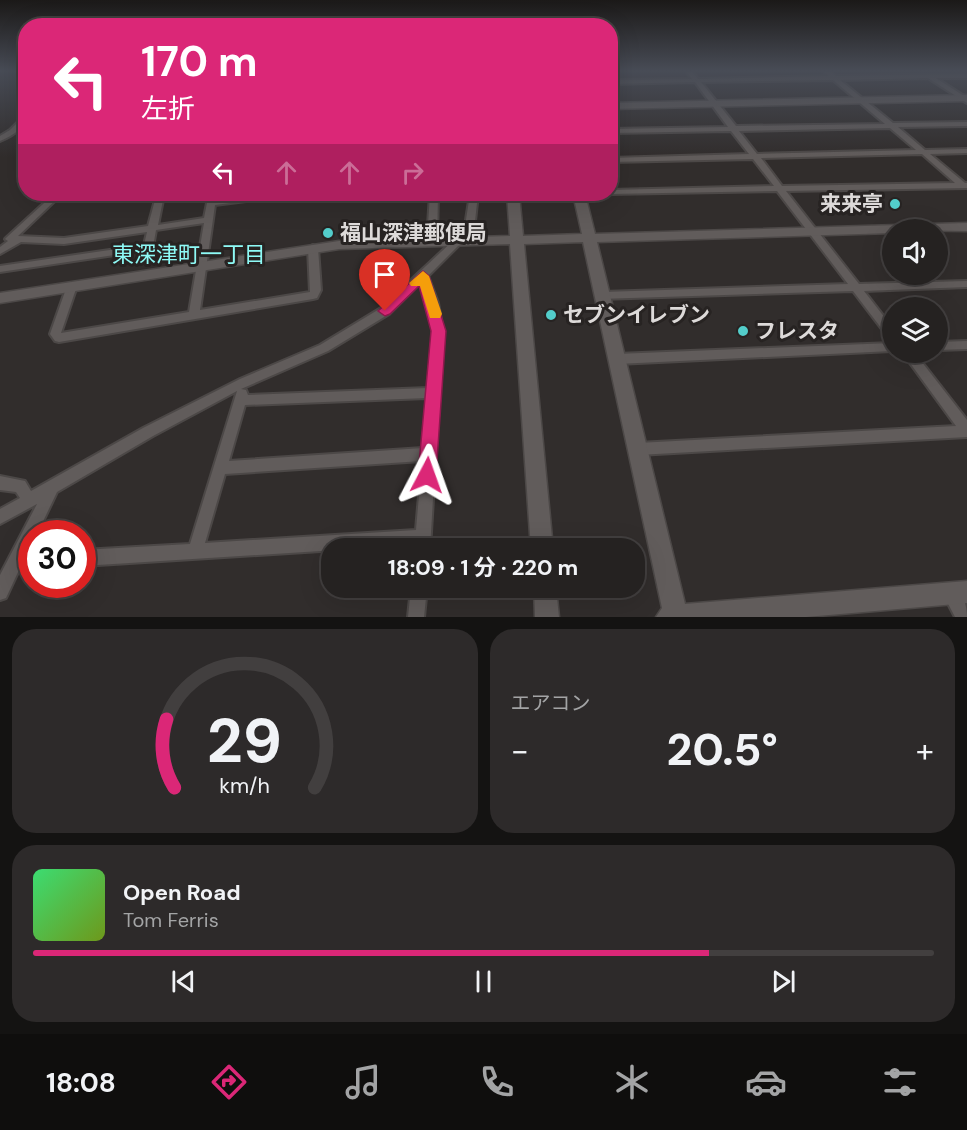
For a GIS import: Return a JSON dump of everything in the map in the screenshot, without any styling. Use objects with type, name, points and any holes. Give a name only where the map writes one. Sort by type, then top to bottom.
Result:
[{"type":"street","points":[[711,100],[882,320]]},
{"type":"street","points":[[861,100],[966,186]]},
{"type":"street","points":[[618,106],[883,100]]},
{"type":"street","points":[[618,131],[967,124]]},
{"type":"street","points":[[0,139],[13,132],[18,126]]},
{"type":"street","points":[[618,160],[967,151]]},
{"type":"street","points":[[618,192],[966,186]]},
{"type":"street","points":[[0,246],[17,234],[49,201]]},
{"type":"street","points":[[0,269],[147,247],[159,201]]},
{"type":"street","points":[[194,315],[211,203],[227,201]]},
{"type":"street","points":[[432,241],[434,201]]},
{"type":"street","points":[[0,517],[148,432],[244,382],[324,348],[385,311],[464,240],[472,201]]},
{"type":"street","points":[[514,201],[541,538]]},
{"type":"street","points":[[581,201],[676,617]]},
{"type":"street","points":[[0,251],[19,239],[64,241],[208,220]]},
{"type":"street","points":[[0,298],[313,248],[517,238],[967,227]]},
{"type":"street","points":[[72,286],[55,334],[59,338],[313,295],[316,290],[313,248]]},
{"type":"street","points":[[422,538],[438,331],[423,276]]},
{"type":"street","points":[[603,296],[967,284]]},
{"type":"street","points":[[948,346],[967,345]]},
{"type":"street","points":[[617,359],[882,347]]},
{"type":"street","points":[[915,363],[967,430]]},
{"type":"street","points":[[196,549],[244,382]]},
{"type":"street","points":[[240,400],[432,393]]},
{"type":"street","points":[[638,449],[967,430]]},
{"type":"street","points":[[221,468],[429,454]]},
{"type":"street","points":[[0,483],[20,486],[29,500]]},
{"type":"street","points":[[0,592],[52,487]]},
{"type":"street","points":[[96,557],[196,549],[321,546]]},
{"type":"street","points":[[668,617],[959,593],[964,617]]},
{"type":"street","points":[[416,617],[418,598]]},
{"type":"street","points":[[546,598],[547,617]]},
{"type":"slow traffic","points":[[416,283],[423,276],[435,314]]},
{"type":"place","name":"来来亭","points":[[895,204]]},
{"type":"place","name":"福山深津郵便局","points":[[328,233]]},
{"type":"place","name":"セブンイレブン","points":[[551,315]]},
{"type":"place","name":"フレスタ","points":[[743,331]]},
{"type":"district","name":"東深津町一丁目","points":[[189,254]]},
{"type":"route","points":[[385,311],[423,276],[433,303],[438,331],[427,475]]}]
